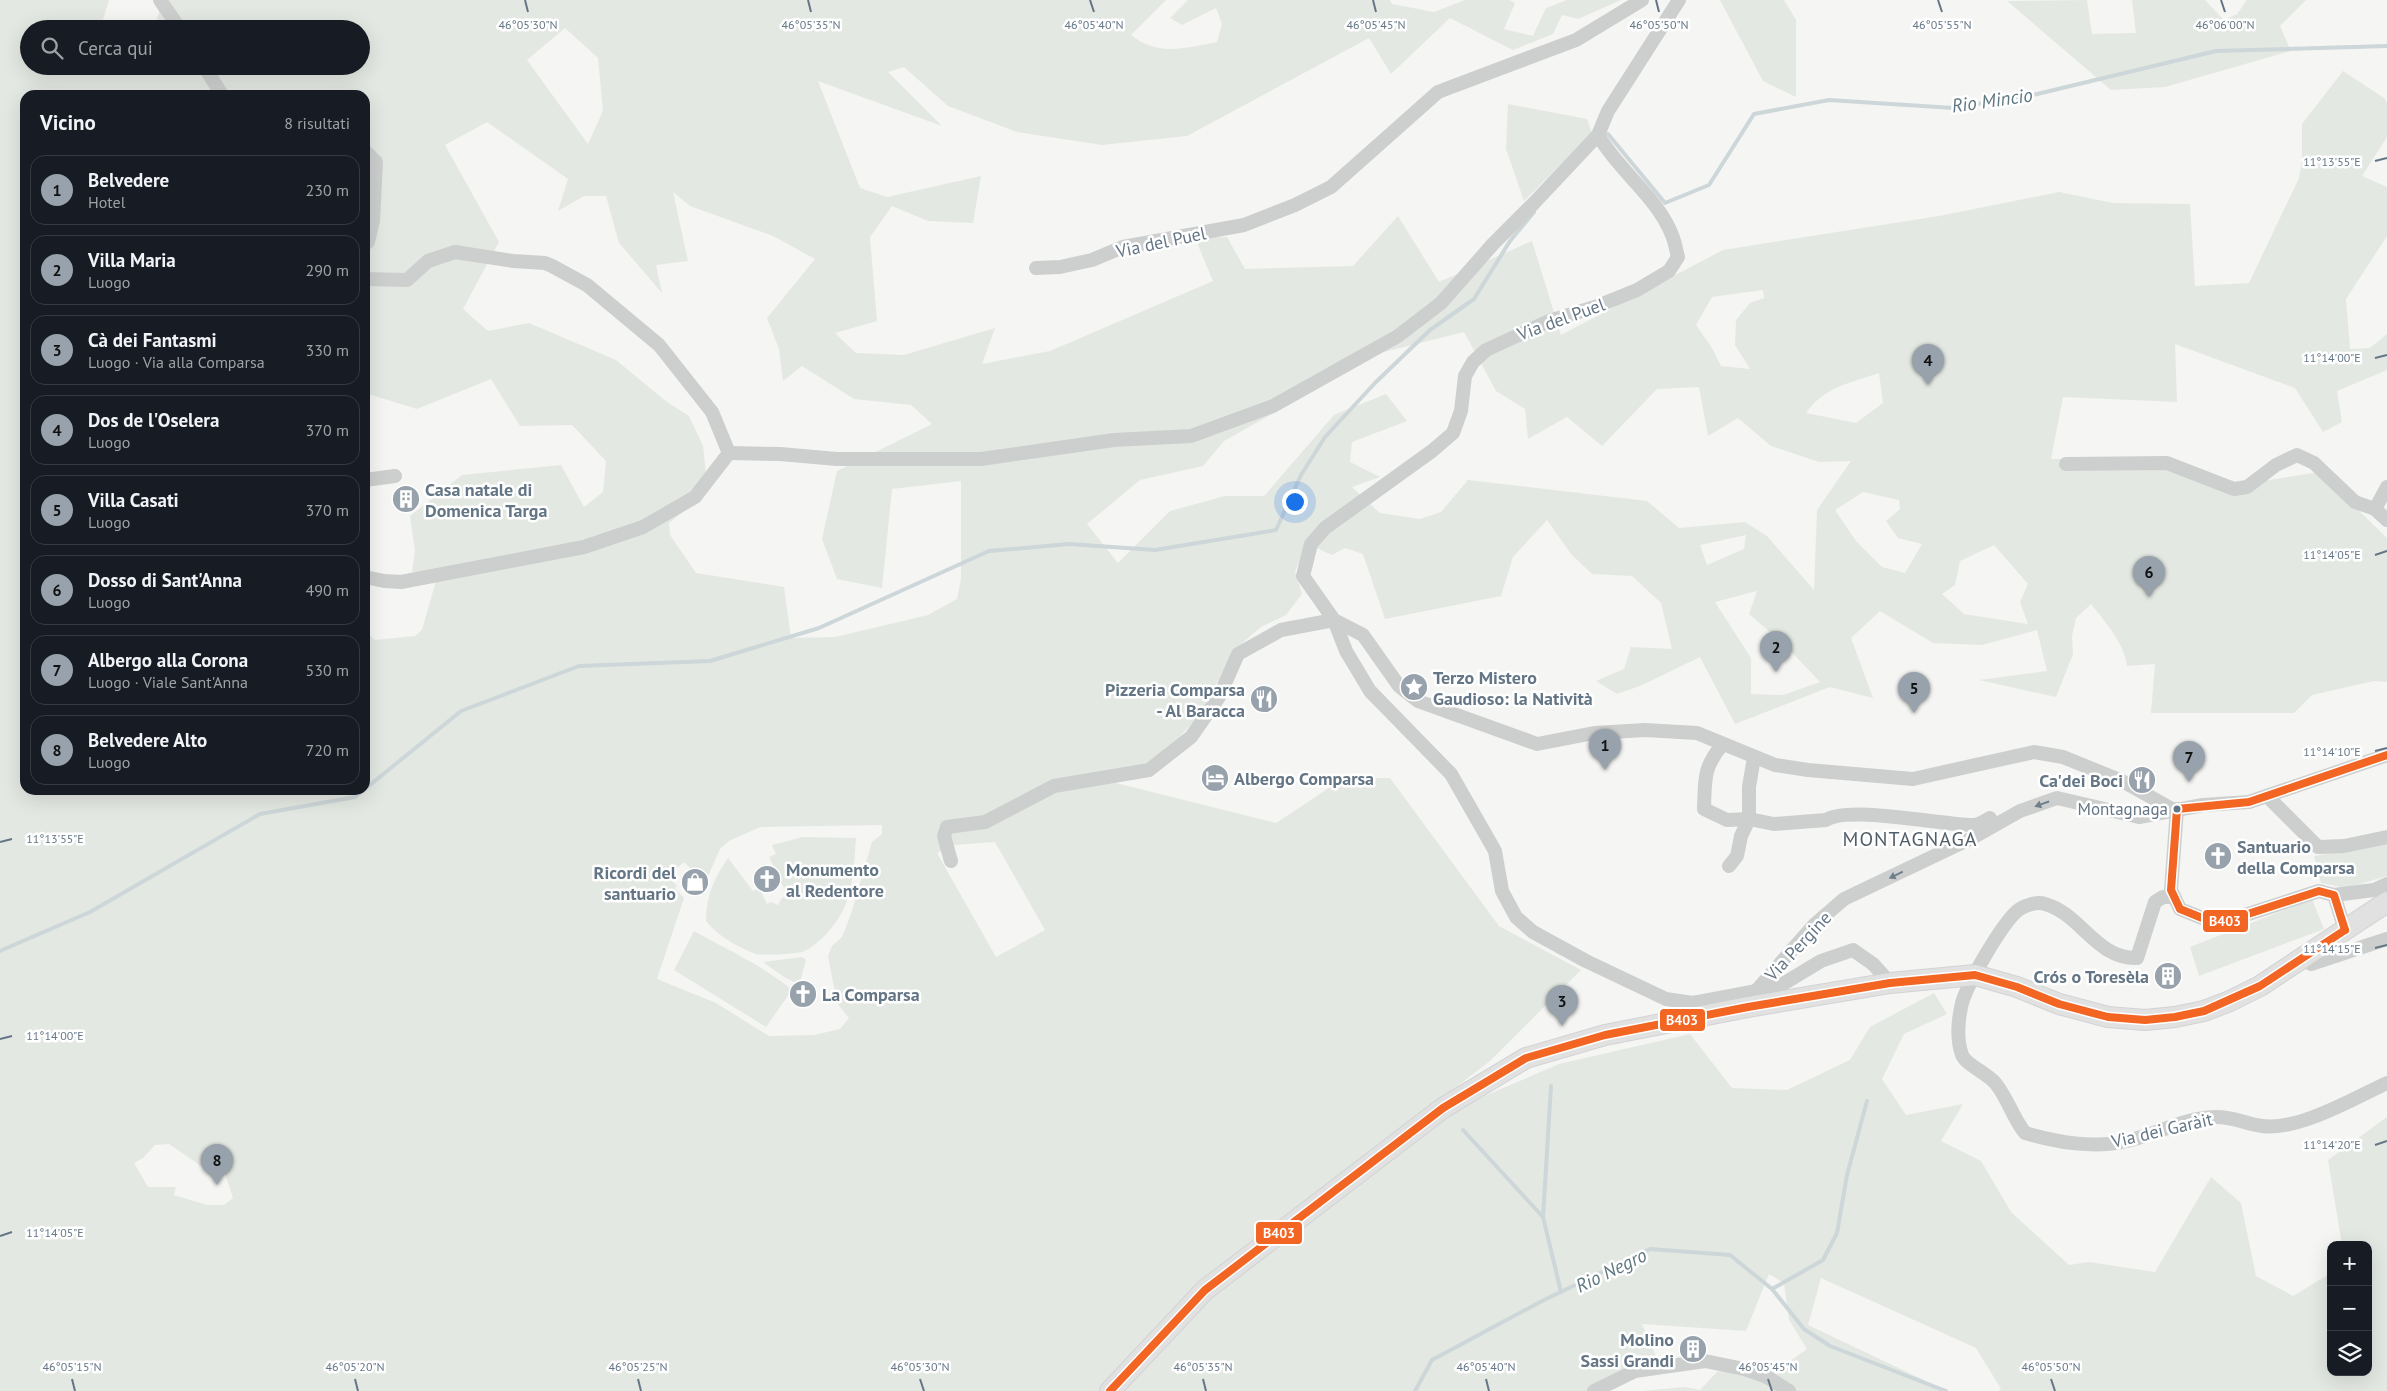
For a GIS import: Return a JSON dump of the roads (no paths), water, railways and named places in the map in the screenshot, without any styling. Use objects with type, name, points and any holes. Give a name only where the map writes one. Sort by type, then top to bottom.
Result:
[{"type":"main road","points":[[1110,1391],[1205,1290],[1443,1108],[1526,1058],[1605,1035],[1752,999],[1975,975],[2017,987],[2059,1004],[2108,1017],[2145,1020],[2194,1013],[2230,1001],[2260,986],[2387,902]]},
{"type":"street","points":[[160,0],[174,20]]},
{"type":"street","name":"Via del Puel","points":[[1036,268],[1060,267],[1092,260],[1123,247],[1244,225],[1295,206],[1331,186],[1438,92],[1576,40],[1642,0]]},
{"type":"street","points":[[729,453],[780,454],[837,459],[981,458],[1114,440],[1191,436],[1273,406],[1398,336],[1441,304],[1493,244],[1598,135],[1608,111],[1679,0]]},
{"type":"street","points":[[210,75],[219,90]]},
{"type":"street","name":"Via del Puel","points":[[1334,620],[1303,576],[1311,544],[1325,528],[1432,451],[1452,433],[1461,411],[1465,376],[1473,362],[1486,350],[1502,341],[1549,321],[1595,307],[1637,290],[1669,271],[1678,257],[1672,233],[1652,202],[1606,150],[1598,135]]},
{"type":"street","points":[[370,156],[376,162],[373,221],[370,234]]},
{"type":"street","points":[[370,279],[407,280],[428,261],[455,252],[545,263],[552,266],[587,285],[660,345],[712,412],[729,453]]},
{"type":"street","points":[[370,578],[384,582],[418,579],[584,547],[634,530],[695,498],[729,453]]},
{"type":"street","points":[[2066,464],[2167,463],[2234,489],[2247,487],[2276,466],[2297,455],[2314,463],[2356,502],[2375,509],[2387,520]]},
{"type":"street","points":[[370,479],[395,476]]},
{"type":"street","points":[[2375,509],[2387,487]]},
{"type":"street","points":[[1334,620],[1346,651],[1370,692],[1451,774],[1495,851],[1502,892],[1516,917],[1533,932],[1586,961],[1666,999],[1693,1003],[1752,999],[1778,987],[1821,960],[1853,950],[1873,964],[1890,983]]},
{"type":"street","points":[[951,860],[944,836],[947,827],[985,822],[1054,786],[1149,770],[1190,737],[1218,697],[1238,654],[1281,630],[1334,620],[1362,635],[1399,686],[1418,701],[1537,744],[1594,733],[1645,730],[1697,733],[1775,765],[1808,770],[1913,779],[2034,752],[2063,756],[2122,781],[2176,809],[2171,890],[2173,897],[2180,909],[2217,924],[2319,891],[2334,895],[2374,890],[2387,884]]},
{"type":"street","points":[[1723,744],[1710,759],[1706,773],[1704,809],[1727,820],[1749,819],[1774,824],[1826,820],[1832,816],[1904,817],[1975,826],[2004,811],[2020,812]]},
{"type":"street","name":"Via Pergine","points":[[1752,999],[1814,925],[1844,899],[1974,837],[2020,812],[2057,798],[2139,818],[2176,809],[2249,802],[2387,755]]},
{"type":"street","points":[[1729,866],[1737,856],[1741,836],[1749,819],[1749,788],[1754,757]]},
{"type":"street","points":[[2267,796],[2318,847],[2344,846],[2387,837]]},
{"type":"street","points":[[2334,895],[2345,930]]},
{"type":"street","name":"Via dei Garàit","points":[[2173,897],[2163,897],[2155,902],[2137,958],[2130,958],[2109,951],[2095,942],[2070,917],[2044,903],[2018,910],[2008,921],[1975,975],[1963,1002],[1957,1036],[1962,1057],[1996,1083],[2026,1132],[2058,1142],[2105,1144],[2126,1142],[2167,1128],[2213,1116],[2240,1119],[2263,1126],[2296,1123],[2329,1111],[2387,1084]]},
{"type":"street","points":[[2302,959],[2311,964],[2387,939]]},
{"type":"street","points":[[1594,1391],[1635,1371],[1705,1361],[1744,1369],[1767,1377],[1789,1391]]},
{"type":"waterway","name":"Rio Mincio","points":[[1608,134],[1665,203],[1709,185],[1754,114],[1829,100],[1953,108],[2033,95],[2216,51],[2387,46]]},
{"type":"waterway","points":[[370,785],[461,711],[579,666],[710,661],[819,628],[989,551],[1069,544],[1155,550],[1276,530],[1301,475],[1325,437],[1375,383],[1430,330],[1474,299],[1510,241],[1534,212]]},
{"type":"waterway","points":[[0,951],[90,912],[260,814],[355,797],[357,795]]},
{"type":"waterway","points":[[1551,1086],[1543,1217],[1561,1292]]},
{"type":"waterway","points":[[1772,1289],[1823,1260],[1837,1233],[1847,1175],[1867,1101]]},
{"type":"waterway","points":[[1463,1130],[1543,1217]]},
{"type":"waterway","name":"Rio Negro","points":[[1415,1391],[1432,1360],[1542,1301],[1650,1249],[1730,1255],[1772,1289],[1804,1329],[1830,1346],[1946,1391]]},
{"type":"place","name":"Dos de l'Oselera","points":[[1928,385]]},
{"type":"place","name":"Casa natale di Domenica Targa","points":[[406,499]]},
{"type":"place","name":"Dosso di Sant'Anna","points":[[2149,597]]},
{"type":"place","name":"Villa Maria","points":[[1776,672]]},
{"type":"place","name":"Terzo Mistero Gaudioso: la Natività","points":[[1414,687]]},
{"type":"place","name":"Pizzeria Comparsa - Al Baracca","points":[[1264,699]]},
{"type":"place","name":"Villa Casati","points":[[1914,713]]},
{"type":"place","name":"Belvedere","points":[[1605,770]]},
{"type":"place","name":"Albergo Comparsa","points":[[1215,778]]},
{"type":"place","name":"Ca'dei Boci","points":[[2142,780]]},
{"type":"place","name":"Albergo alla Corona","points":[[2189,782]]},
{"type":"place","name":"Montagnaga","points":[[2177,809]]},
{"type":"place","name":"Santuario della Comparsa","points":[[2218,856]]},
{"type":"place","name":"Monumento al Redentore","points":[[767,879]]},
{"type":"place","name":"Ricordi del santuario","points":[[695,882]]},
{"type":"place","name":"Crós o Toresèla","points":[[2168,976]]},
{"type":"place","name":"La Comparsa","points":[[803,994]]},
{"type":"place","name":"Cà dei Fantasmi","points":[[1562,1026]]},
{"type":"place","name":"Belvedere Alto","points":[[217,1185]]},
{"type":"place","name":"Molino Sassi Grandi","points":[[1693,1349]]},
{"type":"district","name":"MONTAGNAGA","points":[[1910,839]]}]
